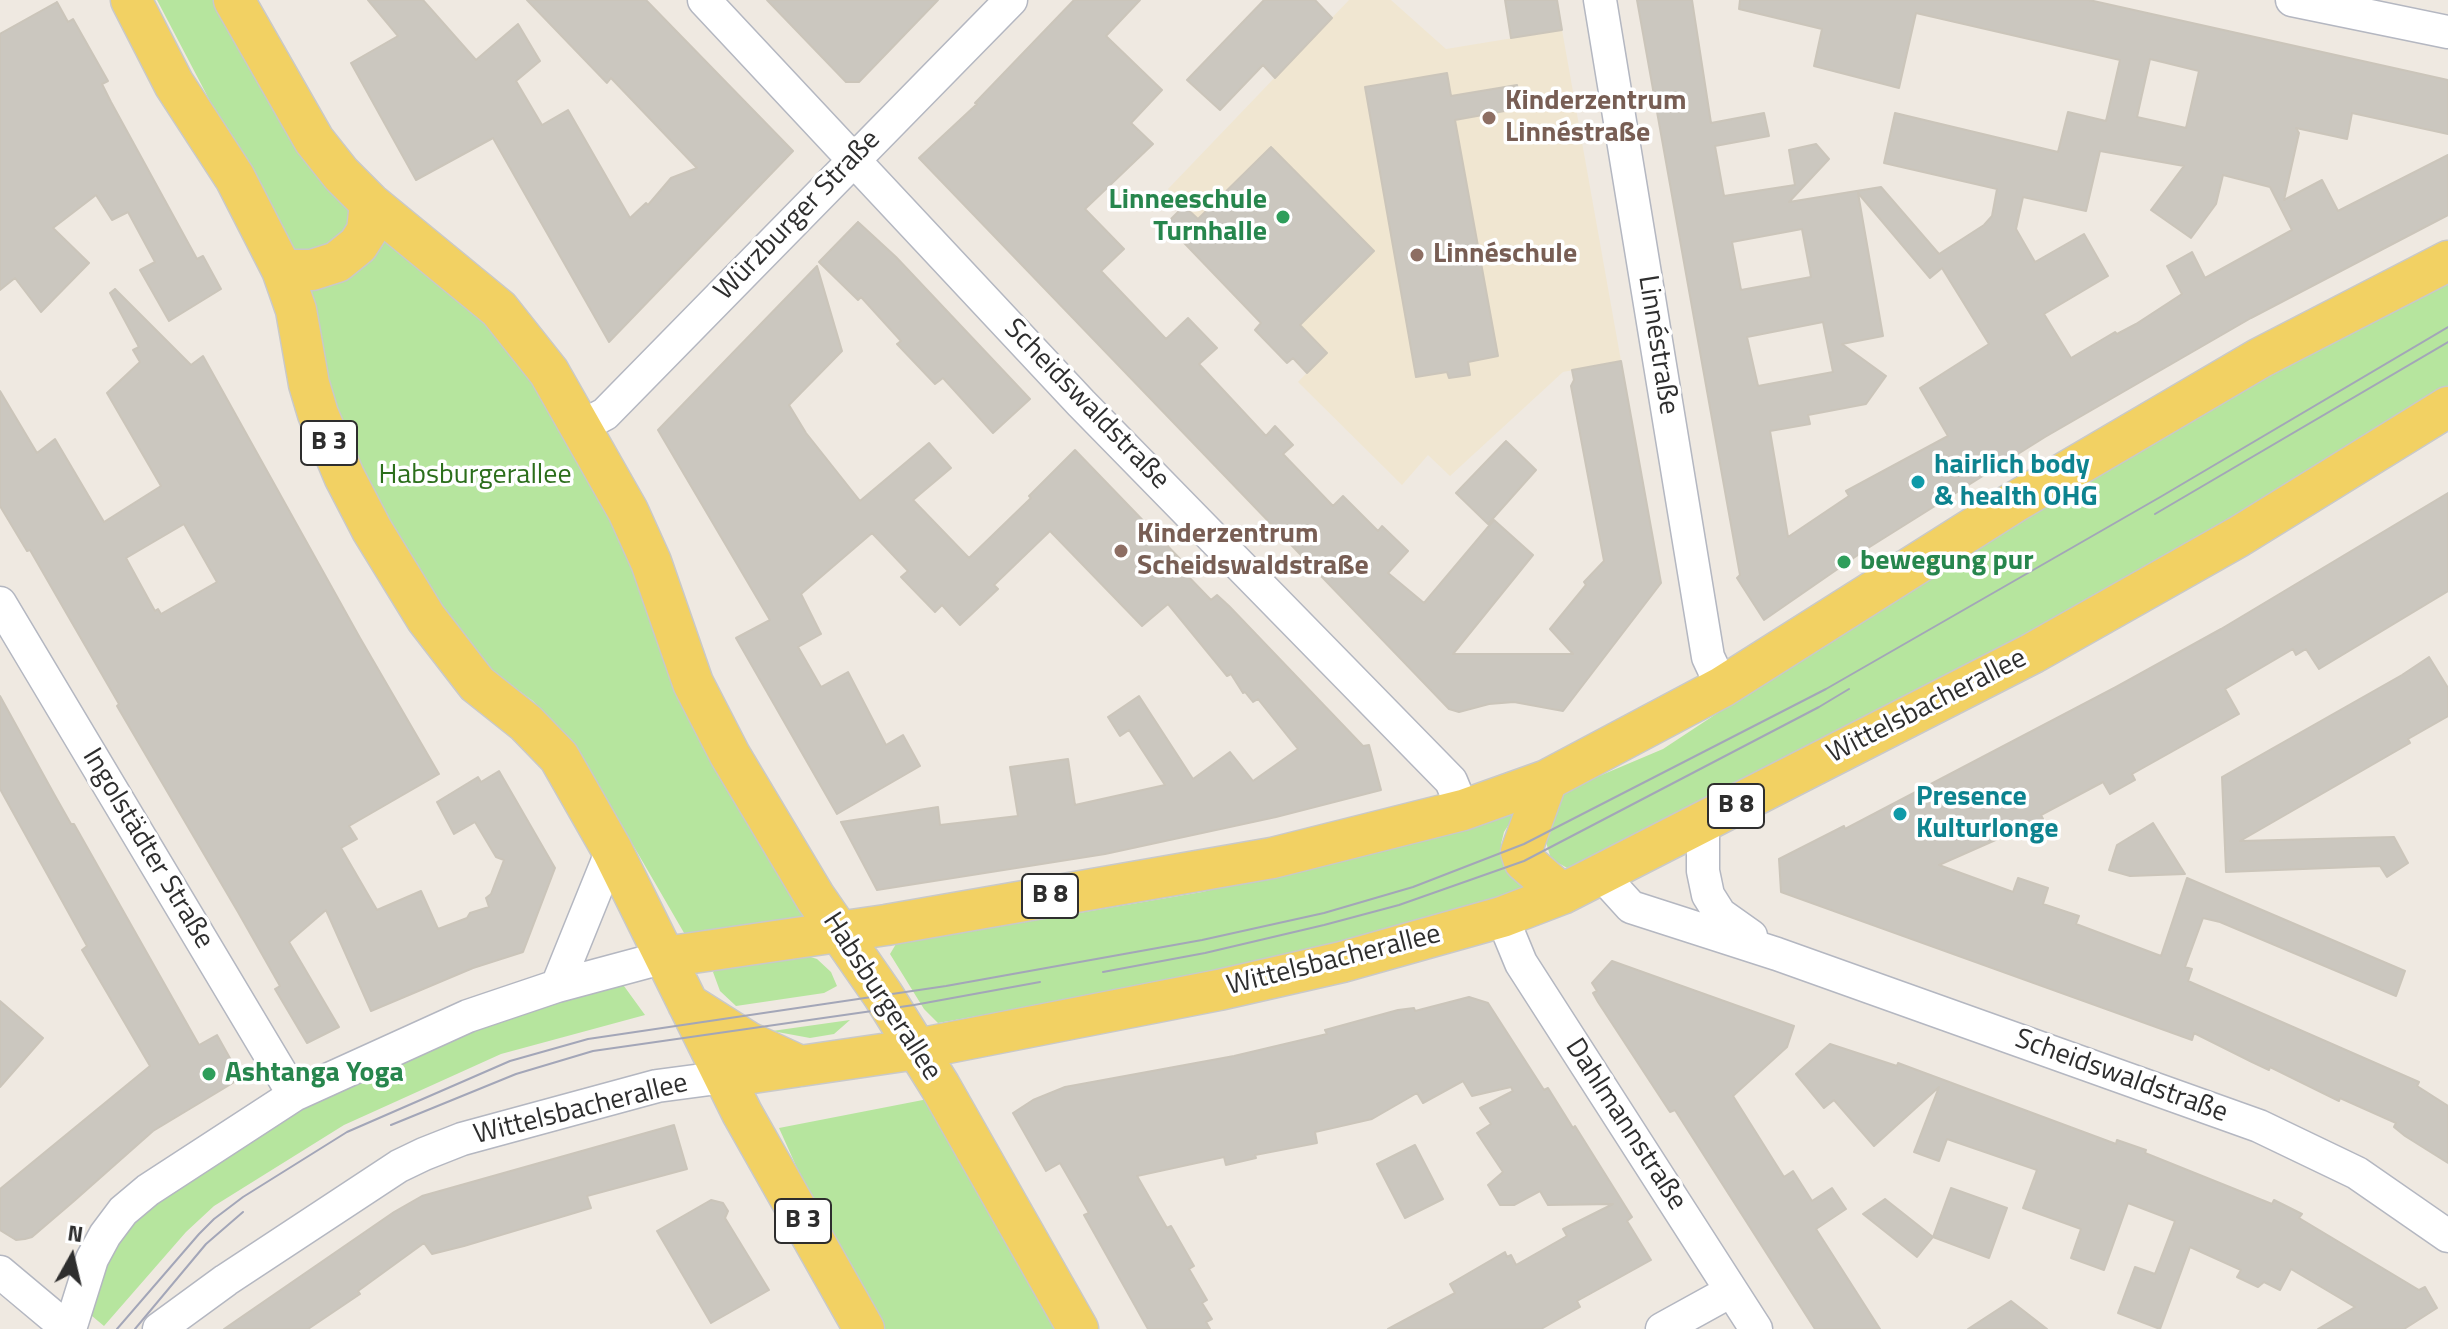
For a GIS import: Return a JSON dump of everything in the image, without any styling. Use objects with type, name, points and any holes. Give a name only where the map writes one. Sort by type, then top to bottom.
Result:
[{"type":"main road","name":"B 3","points":[[131,0],[174,84],[235,178],[282,270],[296,310],[309,384],[318,414],[344,476],[372,530],[426,618],[477,684],[526,723],[559,757],[612,850],[725,1077],[864,1329]]},
{"type":"main road","name":"Habsburgerallee","points":[[234,0],[314,140],[341,174],[370,203],[499,309],[549,372],[628,511],[651,562],[693,683],[730,755],[779,839],[917,1049],[1078,1329]]},
{"type":"main road","points":[[282,270],[312,270],[337,262],[358,245],[367,231],[370,203]]},
{"type":"main road","name":"B 8","points":[[839,932],[1272,858],[1463,810],[1547,780],[1722,687],[2013,503],[2260,358],[2448,261]]},
{"type":"main road","name":"Wittelsbacherallee","points":[[725,1077],[917,1049],[1281,977],[1502,917],[1562,894],[2033,653],[2238,537],[2448,407]]},
{"type":"main road","points":[[1547,780],[1521,852],[1524,861],[1562,894]]},
{"type":"main road","points":[[665,957],[839,932]]},
{"type":"main road","points":[[843,1059],[869,1016],[875,984]]},
{"type":"main road","points":[[688,1004],[748,1042],[800,1066]]},
{"type":"street","name":"Scheidswaldstraße","points":[[704,0],[1081,403],[1451,781],[1463,810]]},
{"type":"street","name":"Würzburger Straße","points":[[582,426],[605,414],[1011,0]]},
{"type":"street","name":"Linnéstraße","points":[[1600,0],[1708,657],[1722,687]]},
{"type":"street","points":[[2292,0],[2448,32]]},
{"type":"street","name":"Ingolstädter Straße","points":[[0,603],[294,1095]]},
{"type":"street","name":"Scheidswaldstraße","points":[[1703,823],[1703,871],[1708,895],[1720,914],[1777,954]]},
{"type":"street","points":[[557,986],[612,850]]},
{"type":"street","name":"Scheidswaldstraße","points":[[1601,874],[1631,907],[1777,954],[2259,1126],[2357,1173],[2448,1236]]},
{"type":"street","name":"Dahlmannstraße","points":[[1502,917],[1521,963],[1756,1329]]},
{"type":"street","points":[[0,1272],[69,1329],[92,1259],[123,1211],[148,1190],[294,1095],[468,1016],[557,986],[665,957]]},
{"type":"street","name":"Wittelsbacherallee","points":[[159,1329],[265,1254],[399,1166],[424,1154],[462,1139],[657,1086],[725,1077]]},
{"type":"street","points":[[1662,1329],[1731,1291]]},
{"type":"shaded area","name":"Linnéschule","points":[[1349,0],[1391,0],[1446,49],[1562,30],[1621,361],[1563,372],[1450,476],[1428,455],[1402,485],[1298,382],[1327,352],[1168,189]]},
{"type":"green space","points":[[157,0],[216,0],[351,208],[352,221],[344,239],[300,255],[286,246]]},
{"type":"green space","name":"Habsburgerallee","points":[[379,230],[489,323],[563,424],[804,915],[801,924],[687,938],[572,740],[533,701],[499,676],[464,643],[417,581],[334,421],[307,287]]},
{"type":"green space","points":[[2448,277],[2448,391],[2272,501],[1857,734],[1569,869],[1551,859],[1546,842],[1546,824],[1559,793],[1663,749],[1792,664],[1852,620],[2305,349]]},
{"type":"green space","points":[[1518,810],[1504,832],[1502,850],[1534,892],[1465,916],[1199,977],[938,1023],[924,1009],[890,954],[896,944],[1202,892],[1437,835]]},
{"type":"green space","points":[[801,954],[817,959],[831,972],[837,986],[824,993],[736,1006],[720,991],[713,972],[722,964]]},
{"type":"green space","points":[[616,975],[645,1015],[501,1054],[344,1125],[214,1206],[186,1232],[104,1326],[92,1316],[106,1261],[145,1205],[300,1105],[472,1023]]},
{"type":"green space","points":[[850,1020],[834,1034],[810,1038],[772,1031]]},
{"type":"green space","points":[[928,1099],[1059,1329],[880,1329],[828,1237],[779,1128]]},
{"type":"building","points":[[368,0],[423,0],[476,60],[518,24],[540,61],[516,81],[542,125],[568,110],[630,218],[646,203],[648,205],[671,178],[697,168],[611,78],[607,83],[527,0],[646,0],[793,151],[609,342],[493,138],[416,180],[351,63],[398,36]]},
{"type":"building","points":[[767,0],[938,0],[859,82],[846,82]]},
{"type":"building","points":[[1074,0],[1140,0],[1106,36],[1162,90],[1131,123],[1153,144],[1085,209],[1124,249],[1101,271],[1166,339],[1188,318],[1217,348],[1199,364],[1266,436],[1275,426],[1293,445],[1283,454],[1333,506],[1343,496],[1378,531],[1382,526],[1408,551],[1388,573],[1424,603],[1494,520],[1533,555],[1453,654],[1573,654],[1550,629],[1586,585],[1584,582],[1604,561],[1571,386],[1574,380],[1572,370],[1621,361],[1661,583],[1563,711],[1514,702],[1489,704],[1459,712],[1449,709],[919,158],[977,104]]},
{"type":"building","points":[[1264,0],[1315,0],[1332,18],[1275,78],[1263,65],[1220,110],[1187,80]]},
{"type":"building","points":[[1505,0],[1557,0],[1562,30],[1511,38]]},
{"type":"building","points":[[1637,0],[1692,0],[1711,123],[1764,113],[1769,136],[1715,146],[1724,196],[1795,185],[1789,150],[1816,144],[1829,159],[1789,202],[1881,187],[1939,254],[1984,225],[1992,216],[1997,189],[1884,163],[1895,113],[2058,152],[2068,112],[2106,121],[2120,60],[1916,13],[1899,88],[1814,66],[1822,29],[1739,9],[1740,0],[2089,0],[2448,80],[2448,134],[2352,113],[2347,139],[2296,128],[2299,133],[2284,200],[2322,180],[2338,211],[2448,155],[2448,215],[2251,318],[2045,437],[1868,548],[1764,620],[1737,578],[1740,575]],"holes":[[[2150,59],[2199,71],[2186,128],[2137,117]],[[2100,151],[2184,166],[2151,210],[2191,238],[2216,204],[2223,175],[2270,187],[2292,230],[2205,278],[2192,252],[2167,266],[2182,294],[2136,324],[2117,334],[2115,332],[2071,358],[2044,314],[2108,276],[2084,234],[2035,262],[2016,229],[2023,197],[2086,211]],[[1858,193],[1930,278],[1942,268],[1989,344],[1920,388],[1948,436],[1846,491],[1849,496],[1788,537],[1770,431],[1810,424],[1808,415],[1866,404],[1886,376],[1842,344],[1883,336]],[[1802,229],[1811,277],[1741,290],[1732,242]],[[1823,322],[1833,372],[1758,386],[1747,337]]]},
{"type":"building","points":[[57,2],[68,22],[73,19],[108,81],[102,84],[197,259],[203,256],[221,289],[169,321],[140,270],[155,262],[128,212],[112,220],[96,195],[53,228],[89,263],[41,312],[15,278],[0,290],[0,34]]},
{"type":"building","points":[[1447,73],[1451,96],[1517,85],[1521,108],[1455,120],[1498,356],[1468,362],[1470,375],[1449,378],[1447,372],[1416,377],[1365,87]]},
{"type":"building","points":[[1271,147],[1374,251],[1300,325],[1327,353],[1307,373],[1293,358],[1287,363],[1255,330],[1261,323],[1166,224],[1184,206],[1198,219]]},
{"type":"building","points":[[858,222],[896,257],[1030,399],[993,433],[943,378],[935,384],[897,344],[901,341],[861,297],[858,300],[819,262]]},
{"type":"building","points":[[817,266],[842,351],[789,405],[806,433],[860,501],[929,443],[951,468],[913,500],[969,558],[1075,450],[1185,564],[1181,569],[1211,600],[1217,595],[1229,606],[1363,746],[1369,745],[1381,790],[1276,817],[1105,854],[877,890],[841,822],[938,807],[940,825],[1018,816],[1010,767],[1068,759],[1075,805],[1165,785],[1129,730],[1120,736],[1108,717],[1139,696],[1193,779],[1230,752],[1253,781],[1298,749],[1258,699],[1253,702],[1231,674],[1227,676],[1168,604],[1142,626],[1050,531],[994,585],[998,589],[960,625],[942,605],[935,612],[901,577],[908,571],[872,533],[801,594],[821,634],[798,647],[821,687],[848,672],[886,745],[903,735],[920,766],[837,814],[736,638],[770,620],[658,430]]},
{"type":"building","points":[[115,289],[191,365],[203,356],[439,774],[349,826],[357,839],[341,848],[377,910],[421,891],[438,929],[489,907],[486,898],[491,894],[504,860],[496,857],[475,822],[454,834],[437,802],[478,777],[481,782],[499,771],[555,868],[523,952],[473,968],[371,1011],[326,910],[289,942],[339,1027],[307,1043],[275,989],[280,986],[238,912],[30,550],[27,551],[0,506],[0,391],[37,453],[55,439],[104,522],[161,486],[107,393],[140,362],[133,350],[139,347],[110,293]],"holes":[[[184,524],[217,582],[161,614],[158,609],[155,611],[126,558]]]},
{"type":"building","points":[[1506,441],[1536,470],[1488,524],[1456,493]]},
{"type":"building","points":[[2448,493],[2448,591],[2319,669],[2306,649],[2296,655],[2293,649],[2225,689],[2239,714],[2132,774],[2135,780],[2110,794],[2103,782],[2041,815],[2043,819],[1939,865],[2013,892],[2018,878],[2048,888],[2043,904],[2079,916],[2076,924],[2161,956],[2187,878],[2405,971],[2396,996],[2220,922],[2203,918],[2185,967],[2192,969],[2188,981],[2419,1082],[2417,1086],[2448,1106],[2448,1163],[2405,1136],[2394,1127],[2396,1123],[2340,1098],[2339,1101],[2270,1067],[2269,1070],[2194,1033],[2192,1040],[1781,892],[1779,859],[1844,826],[1845,829],[2116,687],[2221,629]]},
{"type":"building","points":[[2429,657],[2448,688],[2448,716],[2408,739],[2410,743],[2240,841],[2394,837],[2408,863],[2387,877],[2380,866],[2226,872],[2222,777]]},
{"type":"building","points":[[0,696],[199,1045],[217,1035],[241,1078],[153,1131],[32,1237],[16,1240],[0,1230],[0,1189],[150,1066],[82,950],[87,946],[0,789]]},
{"type":"building","points":[[2153,823],[2185,874],[2130,876],[2109,870],[2117,845]]},
{"type":"building","points":[[1612,961],[1794,1026],[1787,1047],[1733,1096],[1784,1177],[1793,1171],[1812,1201],[1832,1188],[1846,1209],[1816,1229],[1880,1329],[1815,1329],[1675,1110],[1670,1112],[1593,993],[1597,991],[1592,983]]},
{"type":"building","points":[[1469,997],[1488,1003],[1544,1090],[1548,1088],[1573,1128],[1575,1126],[1632,1217],[1627,1221],[1651,1260],[1577,1301],[1580,1307],[1541,1329],[1388,1329],[1455,1293],[1450,1284],[1505,1252],[1507,1257],[1511,1255],[1516,1265],[1567,1236],[1563,1229],[1613,1204],[1548,1205],[1540,1191],[1514,1205],[1500,1205],[1488,1185],[1503,1172],[1477,1133],[1491,1124],[1480,1108],[1513,1091],[1511,1087],[1472,1096],[1463,1081],[1423,1103],[1417,1093],[1372,1119],[1315,1132],[1317,1143],[1255,1155],[1256,1158],[1226,1165],[1224,1157],[1137,1176],[1167,1228],[1171,1226],[1194,1266],[1189,1269],[1207,1300],[1202,1303],[1212,1319],[1206,1322],[1210,1329],[1148,1329],[1084,1215],[1089,1213],[1060,1163],[1046,1171],[1013,1113],[1033,1100],[1065,1087],[1234,1056],[1327,1034],[1325,1030],[1398,1010],[1414,1008],[1415,1011]]},
{"type":"building","points":[[0,1001],[43,1038],[0,1087]]},
{"type":"building","points":[[1830,1044],[1897,1066],[1898,1063],[2116,1144],[2117,1140],[2146,1150],[2145,1153],[2272,1204],[2274,1200],[2302,1214],[2299,1218],[2419,1290],[2425,1287],[2437,1308],[2404,1329],[2318,1329],[2355,1307],[2291,1269],[2280,1290],[2264,1282],[2258,1287],[2237,1277],[2241,1270],[2190,1247],[2160,1329],[2118,1313],[2135,1267],[2155,1274],[2175,1221],[2128,1203],[2104,1270],[2071,1258],[2081,1229],[2023,1208],[2037,1170],[1947,1139],[1939,1161],[1914,1152],[1939,1087],[1874,1146],[1834,1100],[1824,1108],[1796,1074]]},
{"type":"building","points":[[674,1125],[687,1169],[587,1196],[591,1208],[464,1246],[432,1254],[424,1243],[358,1291],[360,1294],[308,1329],[224,1329],[422,1196]]},
{"type":"building","points":[[1415,1145],[1443,1199],[1405,1218],[1377,1164]]},
{"type":"building","points":[[1951,1188],[2007,1208],[1989,1258],[1933,1237]]},
{"type":"building","points":[[1885,1199],[1933,1237],[1917,1257],[1863,1214]]},
{"type":"building","points":[[711,1200],[723,1203],[728,1211],[725,1218],[769,1290],[711,1323],[657,1231]]},
{"type":"building","points":[[2011,1301],[2047,1329],[1968,1329]]},
{"type":"tram line","points":[[117,1329],[199,1234],[243,1197],[347,1132],[510,1061],[588,1039],[946,986],[1202,940],[1324,913],[1413,887],[1524,844],[1826,689],[2448,327]]},
{"type":"tram line","points":[[2155,514],[2448,342]]},
{"type":"tram line","points":[[1103,972],[1205,953],[1324,925],[1399,905],[1524,861],[1849,689]]},
{"type":"tram line","points":[[391,1125],[516,1074],[593,1051],[914,1005],[1040,982]]},
{"type":"tram line","points":[[135,1329],[206,1244],[243,1212]]},
{"type":"place","name":"Kinderzentrum Linnéstraße","points":[[1489,118]]},
{"type":"place","name":"Linneeschule Turnhalle","points":[[1283,217]]},
{"type":"place","name":"Linnéschule","points":[[1417,255]]},
{"type":"place","name":"hairlich body & health OHG","points":[[1918,482]]},
{"type":"place","name":"Kinderzentrum Scheidswaldstraße","points":[[1121,551]]},
{"type":"place","name":"bewegung pur","points":[[1844,562]]},
{"type":"place","name":"Presence Kulturlonge","points":[[1900,814]]},
{"type":"place","name":"Ashtanga Yoga","points":[[209,1074]]}]
